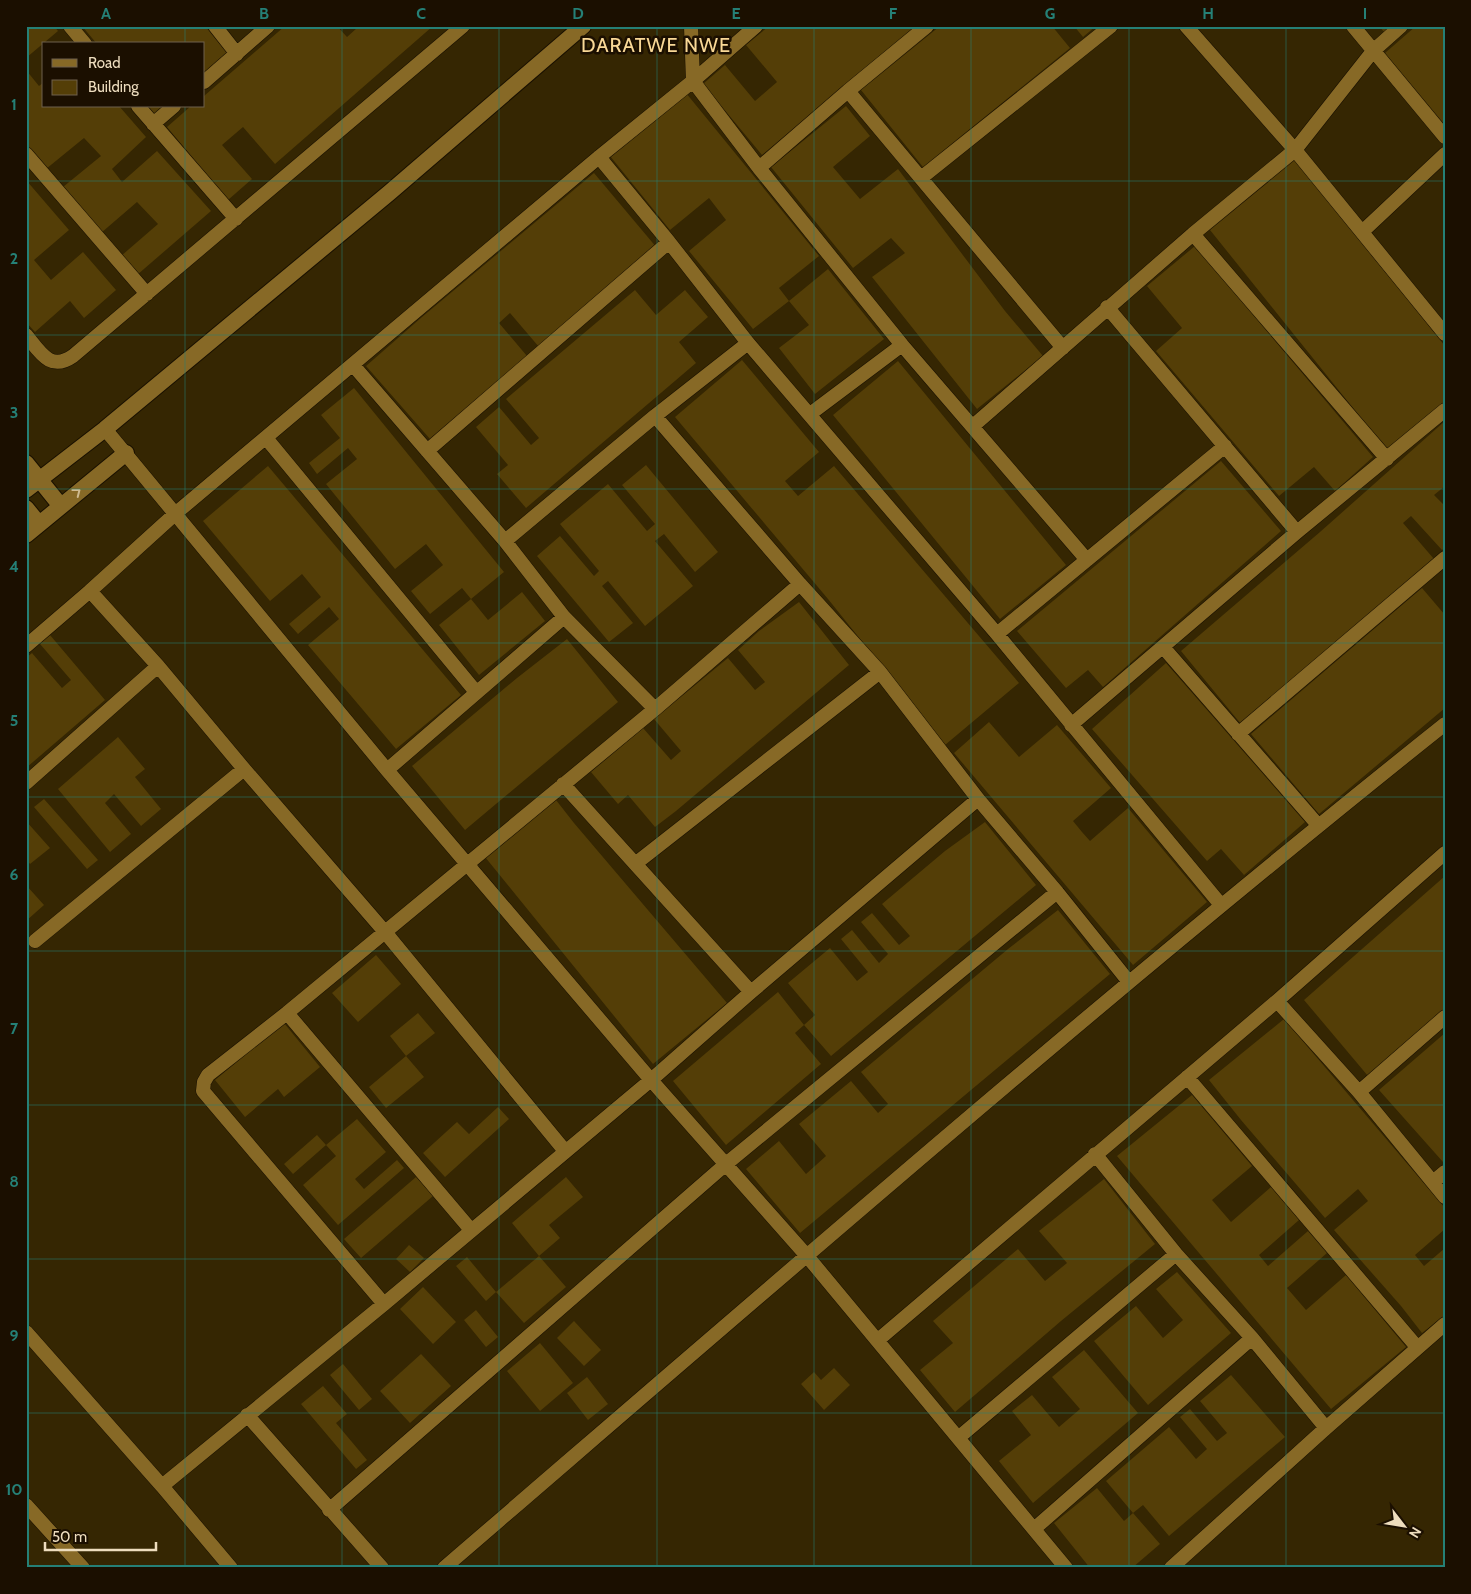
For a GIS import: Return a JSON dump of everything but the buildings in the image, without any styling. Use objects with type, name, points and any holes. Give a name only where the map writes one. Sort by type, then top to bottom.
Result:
[{"type":"street","points":[[70,26],[83,42]]},
{"type":"street","points":[[215,26],[237,54]]},
{"type":"street","points":[[205,81],[268,26]]},
{"type":"street","points":[[26,336],[52,362],[65,362],[462,26]]},
{"type":"street","points":[[26,490],[105,429],[389,193],[584,26]]},
{"type":"street","points":[[691,26],[693,81],[758,168],[902,346],[1087,560]]},
{"type":"street","points":[[26,646],[176,513],[599,157],[693,81],[756,26]]},
{"type":"street","points":[[758,168],[927,26]]},
{"type":"street","points":[[921,178],[1111,26]]},
{"type":"street","points":[[1186,26],[1296,150],[1445,334]]},
{"type":"street","points":[[1352,26],[1445,137]]},
{"type":"street","points":[[973,426],[1107,307],[1296,150],[1373,51],[1401,26]]},
{"type":"street","points":[[848,91],[1063,348]]},
{"type":"street","points":[[140,108],[236,219]]},
{"type":"street","points":[[153,124],[172,108]]},
{"type":"street","points":[[26,154],[147,294]]},
{"type":"street","points":[[1362,232],[1445,154]]},
{"type":"street","points":[[599,157],[748,343],[997,634],[1221,904]]},
{"type":"street","points":[[1193,234],[1387,459]]},
{"type":"street","points":[[428,451],[669,242]]},
{"type":"street","points":[[1107,307],[1296,532]]},
{"type":"street","points":[[505,541],[655,416],[748,343]]},
{"type":"street","points":[[810,414],[902,346]]},
{"type":"street","points":[[353,365],[505,541],[564,617],[655,709]]},
{"type":"street","points":[[1071,725],[1296,532],[1445,410]]},
{"type":"street","points":[[655,416],[800,584],[880,672],[978,799],[1057,892],[1129,982]]},
{"type":"street","points":[[105,429],[387,770],[651,1080],[807,1256],[1066,1568]]},
{"type":"street","points":[[266,438],[476,692]]},
{"type":"street","points":[[997,634],[1224,446]]},
{"type":"street","points":[[26,508],[33,529],[126,453]]},
{"type":"street","points":[[26,463],[60,505]]},
{"type":"street","points":[[1238,734],[1445,558]]},
{"type":"street","points":[[384,1304],[203,1091],[204,1082],[208,1075],[287,1013],[655,709],[800,584]]},
{"type":"street","points":[[90,591],[158,666],[385,932],[565,1151]]},
{"type":"street","points":[[387,770],[564,617]]},
{"type":"street","points":[[1162,647],[1318,825]]},
{"type":"street","points":[[26,783],[158,666]]},
{"type":"street","points":[[635,864],[880,672]]},
{"type":"street","points":[[444,1568],[1221,904],[1445,724]]},
{"type":"street","points":[[35,941],[244,769]]},
{"type":"street","points":[[563,784],[751,992]]},
{"type":"street","points":[[162,1486],[384,1304],[651,1080],[751,992],[978,799]]},
{"type":"street","points":[[878,1340],[1277,1001],[1445,852]]},
{"type":"street","points":[[329,1510],[726,1164],[1057,892]]},
{"type":"street","points":[[1277,1001],[1359,1092],[1445,1197]]},
{"type":"street","points":[[287,1013],[471,1230]]},
{"type":"street","points":[[1359,1092],[1445,1017]]},
{"type":"street","points":[[1187,1077],[1417,1347]]},
{"type":"street","points":[[1095,1154],[1176,1254],[1252,1338],[1326,1428]]},
{"type":"street","points":[[1433,1182],[1445,1172]]},
{"type":"street","points":[[958,1438],[1176,1254]]},
{"type":"street","points":[[1171,1568],[1445,1324]]},
{"type":"street","points":[[26,1332],[162,1486],[231,1568]]},
{"type":"street","points":[[1034,1529],[1252,1338]]},
{"type":"street","points":[[247,1415],[382,1568]]},
{"type":"street","points":[[26,1505],[80,1567]]},
{"type":"district","name":"DARATWE NWE","points":[[656,45]]}]
